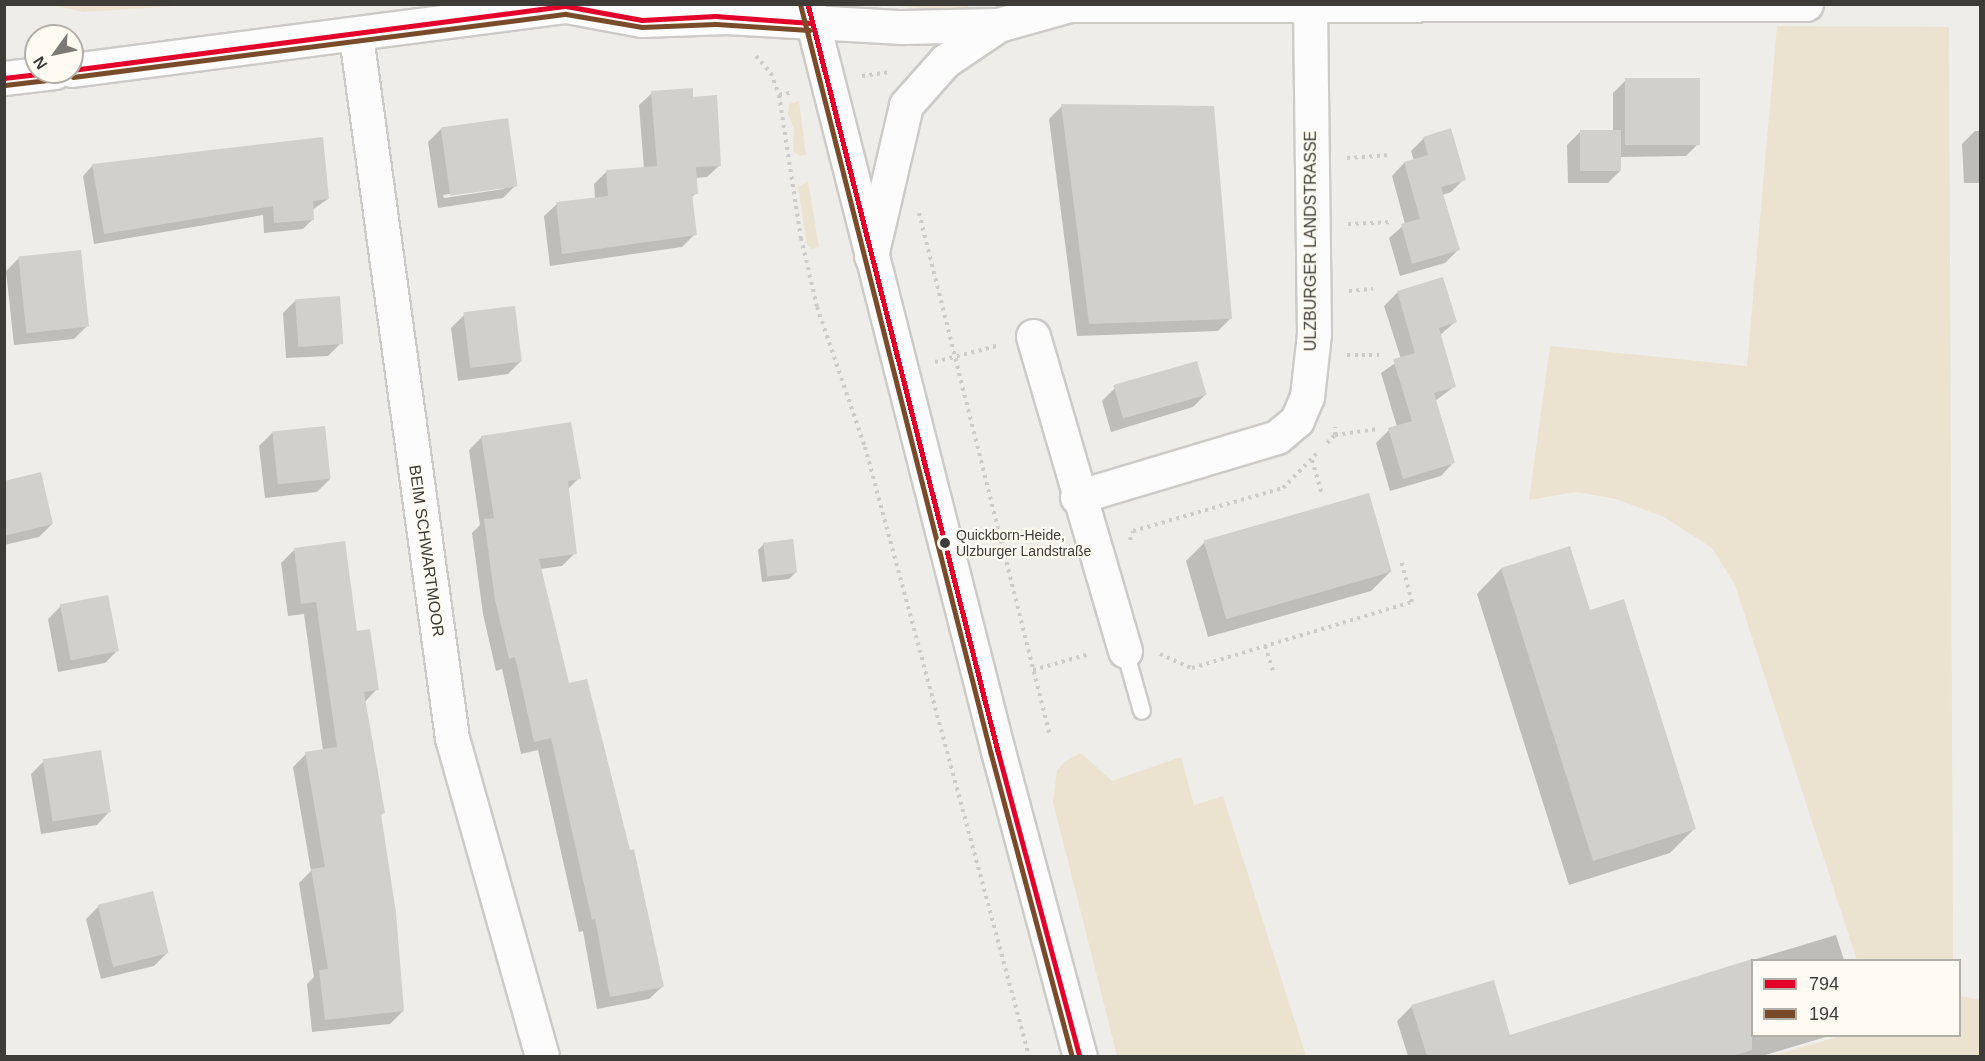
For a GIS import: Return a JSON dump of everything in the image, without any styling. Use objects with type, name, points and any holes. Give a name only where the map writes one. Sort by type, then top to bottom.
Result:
[{"type":"street","points":[[84,69],[356,36],[567,5],[642,20],[810,14],[903,27],[998,25],[1070,5],[1806,4]]},
{"type":"street","name":"ULZBURGER LANDSTRASSE","points":[[1077,497],[1277,437],[1297,420],[1307,396],[1314,334],[1310,5]]},
{"type":"street","points":[[810,14],[871,256],[903,370],[998,750],[1080,1056]]},
{"type":"street","points":[[871,256],[906,105],[945,60],[998,25]]},
{"type":"street","name":"BEIM SCHWARTMOOR","points":[[356,36],[452,738],[542,1056]]},
{"type":"street","points":[[4,78],[24,76]]},
{"type":"street","points":[[1033,336],[1077,497],[1124,648]]},
{"type":"lane","points":[[1124,648],[1142,711]]},
{"type":"path","points":[[738,17],[740,47],[759,58],[771,73],[779,95],[801,238],[817,308],[865,447],[1029,1056]]},
{"type":"path","points":[[1341,158],[1392,155]]},
{"type":"path","points":[[918,209],[1050,736]]},
{"type":"path","points":[[1342,225],[1392,222]]},
{"type":"path","points":[[1343,291],[1373,289]]},
{"type":"path","points":[[903,370],[1033,336]]},
{"type":"path","points":[[1334,356],[1379,355]]},
{"type":"path","points":[[1335,423],[1335,435]]},
{"type":"path","points":[[1126,549],[1133,531],[1283,488],[1335,435],[1378,429]]},
{"type":"path","points":[[1311,459],[1322,496]]},
{"type":"path","points":[[1157,653],[1192,668],[1412,602],[1401,560]]},
{"type":"path","points":[[1265,646],[1273,671]]},
{"type":"path","points":[[1033,670],[1124,648]]},
{"type":"shaded area","points":[[972,4],[966,8],[929,9],[889,5]]},
{"type":"shaded area","points":[[52,5],[191,5],[83,12]]},
{"type":"shaded area","points":[[1777,26],[1949,27],[1953,959],[1857,959],[1735,585],[1712,548],[1664,517],[1616,499],[1576,492],[1529,500],[1550,346],[1747,366]]},
{"type":"shaded area","points":[[799,101],[806,155],[800,156],[793,151],[794,129],[788,114],[789,104]]},
{"type":"shaded area","points":[[808,181],[819,247],[812,249],[807,245],[798,187]]},
{"type":"shaded area","points":[[1081,753],[1112,781],[1181,757],[1194,805],[1223,796],[1306,1056],[1117,1056],[1053,802],[1057,771],[1065,761]]},
{"type":"shaded area","points":[[1961,996],[1980,1000],[1980,1056],[1772,1056],[1837,1037],[1961,1037]]},
{"type":"building","points":[[1625,78],[1700,78],[1700,145],[1625,145]]},
{"type":"building","points":[[693,88],[693,97],[717,95],[721,166],[696,167],[698,194],[692,194],[697,235],[562,254],[556,202],[608,196],[606,170],[657,166],[651,91]]},
{"type":"building","points":[[1061,104],[1214,106],[1232,319],[1089,324]]},
{"type":"building","points":[[508,118],[518,186],[450,196],[441,127]]},
{"type":"building","points":[[1451,128],[1466,180],[1441,187],[1460,250],[1412,264],[1401,224],[1420,219],[1404,162],[1428,155],[1423,137]]},
{"type":"building","points":[[1580,130],[1621,130],[1621,171],[1580,171]]},
{"type":"building","points":[[323,137],[329,199],[313,201],[314,220],[274,223],[273,206],[104,234],[92,164]]},
{"type":"building","points":[[81,250],[89,327],[26,333],[18,257]]},
{"type":"building","points":[[1443,277],[1457,322],[1439,328],[1456,387],[1434,393],[1455,463],[1403,479],[1388,428],[1412,421],[1393,359],[1415,353],[1397,291]]},
{"type":"building","points":[[340,296],[343,344],[298,347],[295,299]]},
{"type":"building","points":[[515,306],[522,362],[470,368],[463,312]]},
{"type":"building","points":[[1197,361],[1207,395],[1123,419],[1113,385]]},
{"type":"building","points":[[571,422],[581,479],[568,481],[577,554],[539,559],[569,683],[587,679],[630,850],[634,849],[664,987],[610,997],[595,919],[592,920],[551,738],[534,742],[515,657],[509,659],[495,600],[484,519],[494,518],[481,436]]},
{"type":"building","points":[[325,426],[331,479],[278,484],[272,432]]},
{"type":"building","points":[[41,472],[53,524],[4,536],[4,481]]},
{"type":"building","points":[[1369,493],[1392,572],[1226,619],[1204,540]]},
{"type":"building","points":[[793,539],[797,573],[767,576],[763,543]]},
{"type":"building","points":[[345,541],[357,631],[370,629],[379,690],[364,692],[385,813],[381,814],[396,913],[404,1011],[325,1020],[319,970],[328,969],[311,869],[325,867],[305,752],[337,747],[316,602],[301,604],[294,548]]},
{"type":"building","points":[[1570,546],[1590,610],[1624,599],[1696,829],[1593,861],[1501,568]]},
{"type":"building","points":[[108,595],[119,651],[71,660],[60,604]]},
{"type":"building","points":[[101,750],[111,812],[53,821],[43,759]]},
{"type":"building","points":[[153,891],[168,953],[113,967],[98,905]]},
{"type":"building","points":[[1751,959],[1752,1050],[1733,1056],[1427,1056],[1411,1005],[1494,980],[1510,1035]]},
{"type":"transit line","name":"794","points":[[808,4],[998,751],[1080,1056]]},
{"type":"transit line","name":"794","points":[[84,68],[566,6],[642,20],[715,16],[811,23]]},
{"type":"transit line","name":"194","points":[[801,6],[991,753],[1072,1056]]},
{"type":"transit line","name":"194","points":[[84,76],[566,14],[642,27],[715,24],[810,30]]},
{"type":"transit line","name":"794","points":[[4,78],[24,76]]},
{"type":"transit line","name":"194","points":[[5,85],[24,83]]},
{"type":"place","name":"Quickborn-Heide, Ulzburger Landstraße","points":[[945,543]]}]
